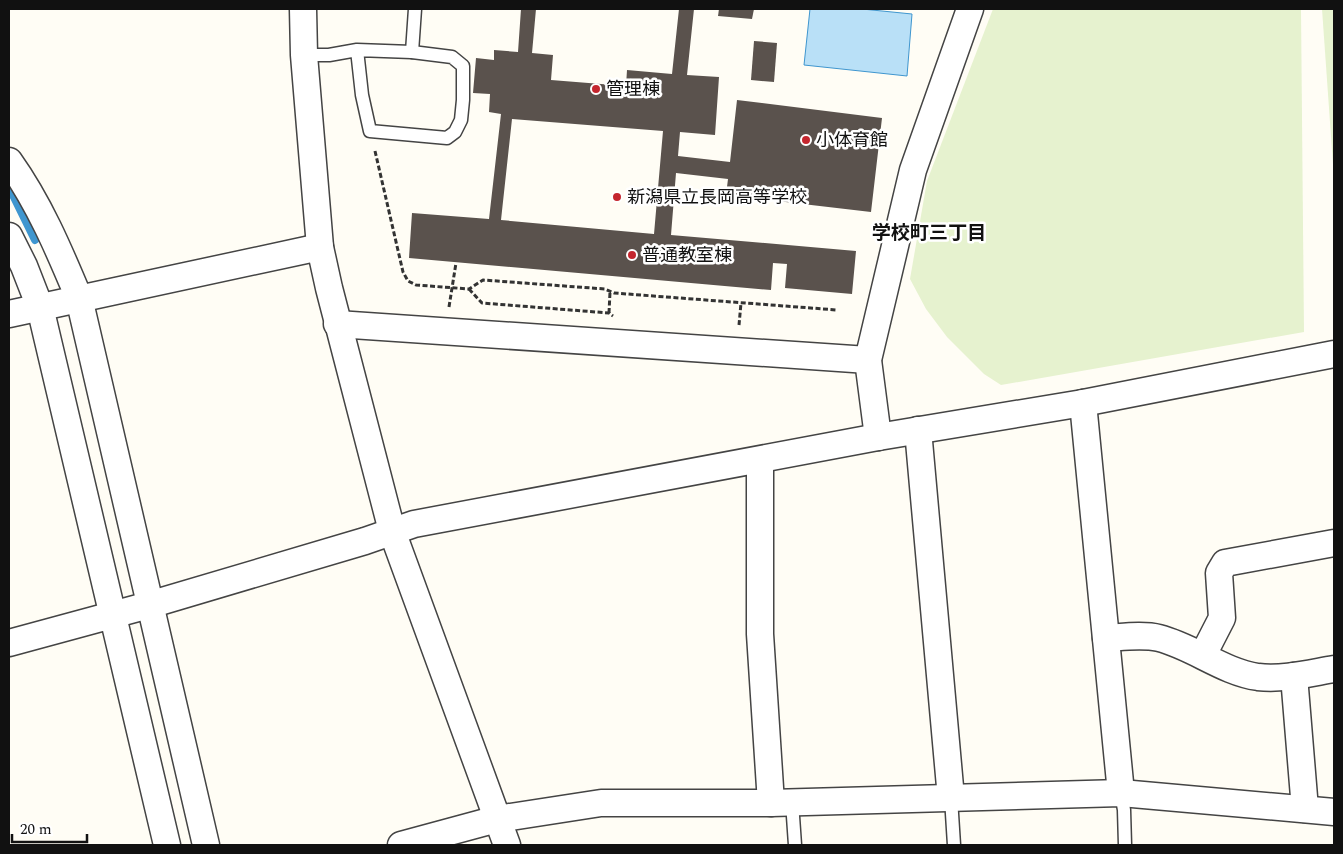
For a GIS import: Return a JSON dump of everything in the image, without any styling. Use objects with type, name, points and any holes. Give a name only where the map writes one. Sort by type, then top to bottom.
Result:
[{"type":"street","points":[[303,9],[304,54],[320,247],[337,324],[392,531],[506,845]]},
{"type":"street","points":[[878,437],[868,360],[913,170],[970,9]]},
{"type":"street","points":[[9,161],[27,186],[53,237],[79,298],[206,845]]},
{"type":"street","points":[[9,236],[24,266],[40,307],[167,845]]},
{"type":"street","points":[[9,314],[320,247]]},
{"type":"street","points":[[337,324],[868,360]]},
{"type":"street","points":[[9,643],[150,605],[365,541],[414,524],[760,461],[878,437],[1083,403],[1334,354]]},
{"type":"street","points":[[1083,403],[1121,793]]},
{"type":"street","points":[[918,430],[951,798]]},
{"type":"street","points":[[760,461],[760,634],[782,802]]},
{"type":"street","points":[[1203,655],[1222,618],[1219,573],[1225,563],[1334,543]]},
{"type":"street","points":[[1106,638],[1158,638],[1203,655],[1227,668],[1259,677],[1294,676],[1334,670]]},
{"type":"street","points":[[1294,676],[1305,809]]},
{"type":"street","points":[[401,845],[497,819],[601,803],[782,802],[1121,793],[1334,812]]},
{"type":"lane","points":[[412,52],[415,9]]},
{"type":"lane","points":[[304,54],[329,55],[357,50],[412,52],[452,57],[463,66],[469,75],[461,120],[455,132],[447,138],[370,131],[362,94],[357,50]]},
{"type":"lane","points":[[1121,793],[1124,810],[1125,845]]},
{"type":"lane","points":[[951,798],[954,845]]},
{"type":"lane","points":[[782,802],[795,845]]},
{"type":"path","points":[[370,131],[403,272],[408,281],[416,285],[469,289],[483,280],[837,310]]},
{"type":"path","points":[[449,314],[451,288],[456,263]]},
{"type":"path","points":[[609,313],[610,292]]},
{"type":"path","points":[[739,334],[741,303]]},
{"type":"green space","points":[[993,9],[1301,9],[1304,332],[1001,385],[984,374],[947,337],[926,309],[910,279],[927,181]]},
{"type":"green space","points":[[1322,9],[1334,9],[1334,179]]},
{"type":"water","points":[[810,9],[862,9],[912,14],[907,76],[804,65]]},
{"type":"building","points":[[521,9],[536,9],[532,53],[553,55],[551,80],[626,86],[627,70],[672,74],[679,9],[694,9],[687,75],[719,77],[715,135],[680,132],[678,156],[730,162],[737,100],[882,118],[871,212],[726,195],[728,179],[676,173],[671,235],[856,251],[852,294],[785,288],[787,264],[773,263],[771,290],[409,258],[412,213],[489,219],[501,114],[489,112],[490,94],[473,93],[476,58],[494,60],[494,50],[518,52]],"holes":[[[512,119],[663,131],[654,234],[501,220]]]},
{"type":"building","points":[[719,9],[754,9],[752,19],[718,16]]},
{"type":"building","points":[[754,41],[777,43],[774,82],[751,80]]},
{"type":"waterway","points":[[9,187],[35,240]]},
{"type":"place","name":"管理棟","points":[[596,89]]},
{"type":"place","name":"小体育館","points":[[806,140]]},
{"type":"place","name":"新潟県立長岡高等学校","points":[[617,197]]},
{"type":"place","name":"普通教室棟","points":[[632,255]]},
{"type":"district","name":"学校町三丁目","points":[[929,233]]}]
